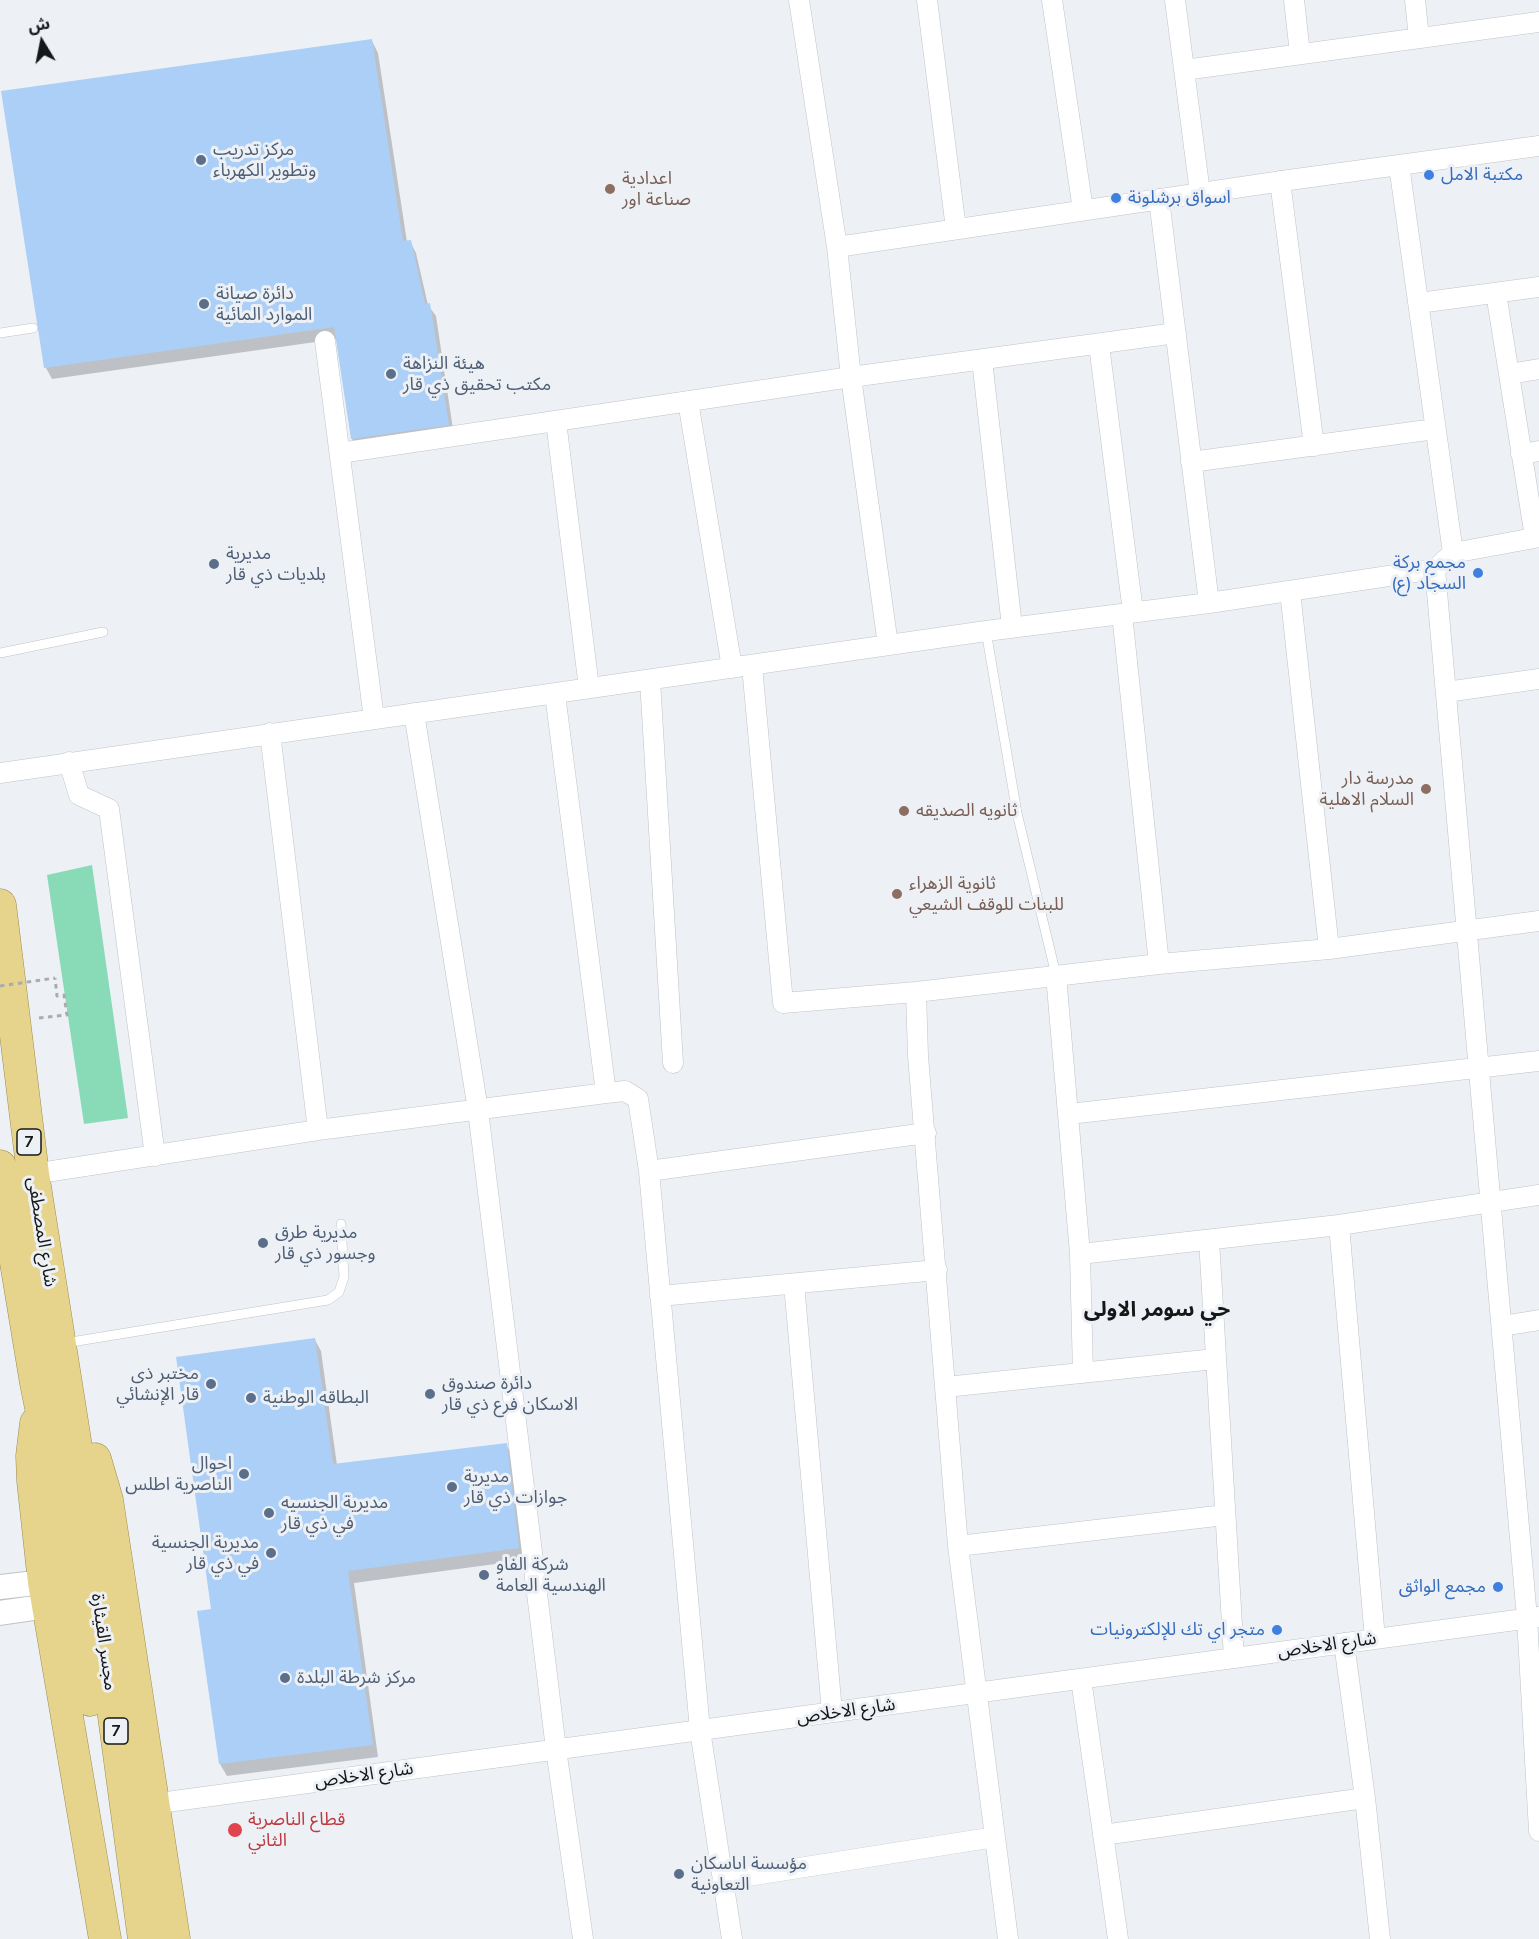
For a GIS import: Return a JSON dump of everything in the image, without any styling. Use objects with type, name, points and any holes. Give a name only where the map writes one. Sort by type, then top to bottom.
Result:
[{"type":"highway","name":"شارع المصطفى","points":[[0,904],[33,1174],[60,1344],[51,1381]]},
{"type":"highway","name":"شارع المصطفى","points":[[0,1166],[51,1381],[77,1524]]},
{"type":"highway","points":[[51,1381],[36,1423],[32,1456],[46,1594],[105,1939]]},
{"type":"highway","points":[[51,1381],[107,1500],[153,1804],[166,1936]]},
{"type":"highway","name":"مجسر القيثارة","points":[[77,1524],[166,1936]]},
{"type":"highway","name":"مجسر القيثارة","points":[[77,1524],[123,1939]]},
{"type":"street","points":[[799,0],[837,247],[851,377],[888,645]]},
{"type":"street","points":[[927,0],[956,229]]},
{"type":"street","points":[[1052,0],[1083,210]]},
{"type":"street","points":[[1174,0],[1200,193]]},
{"type":"street","points":[[1294,0],[1300,54]]},
{"type":"street","points":[[1415,0],[1419,38]]},
{"type":"street","points":[[1184,70],[1539,22]]},
{"type":"street","points":[[837,247],[1280,181],[1539,146]]},
{"type":"street","points":[[1399,165],[1453,553]]},
{"type":"street","points":[[1280,181],[1314,446]]},
{"type":"street","points":[[1159,199],[1209,603]]},
{"type":"street","points":[[1419,303],[1539,287]]},
{"type":"street","points":[[0,773],[1012,627],[1209,603],[1435,569],[1453,553],[1537,537],[1530,452],[1509,374],[1496,293]]},
{"type":"street","points":[[340,453],[851,377],[1176,333]]},
{"type":"street","points":[[325,341],[374,719]]},
{"type":"street","points":[[1099,345],[1128,613],[1159,964]]},
{"type":"street","points":[[981,360],[1012,627]]},
{"type":"street","points":[[1509,374],[1539,369]]},
{"type":"street","points":[[688,401],[732,668]]},
{"type":"street","points":[[556,421],[590,688]]},
{"type":"street","points":[[1191,462],[1435,429]]},
{"type":"street","points":[[1435,569],[1490,1202],[1533,1618],[1539,1829]]},
{"type":"street","points":[[1290,591],[1329,949]]},
{"type":"street","points":[[752,666],[783,1003],[916,992],[1159,964],[1329,949],[1539,921]]},
{"type":"street","points":[[1446,692],[1539,679]]},
{"type":"street","points":[[650,680],[673,1063]]},
{"type":"street","points":[[555,694],[606,1093]]},
{"type":"street","points":[[414,713],[478,1110],[556,1749],[583,1939]]},
{"type":"street","points":[[270,734],[318,1130]]},
{"type":"street","points":[[69,762],[79,795],[109,809],[155,1156]]},
{"type":"street","points":[[1056,975],[1080,1254],[1083,1373]]},
{"type":"street","points":[[916,992],[918,1056],[958,1546],[1008,1939]]},
{"type":"street","points":[[1069,1114],[1539,1062]]},
{"type":"street","points":[[33,1174],[318,1130],[606,1093],[625,1091],[638,1099],[649,1171],[700,1730],[732,1939]]},
{"type":"street","points":[[649,1171],[926,1133]]},
{"type":"street","points":[[1080,1254],[1339,1225],[1539,1195]]},
{"type":"street","points":[[1339,1225],[1375,1639]]},
{"type":"street","points":[[1209,1240],[1234,1658]]},
{"type":"street","points":[[660,1296],[937,1270]]},
{"type":"street","points":[[794,1284],[832,1712]]},
{"type":"street","points":[[1502,1326],[1539,1320]]},
{"type":"street","points":[[946,1387],[1215,1359]]},
{"type":"street","points":[[958,1546],[1225,1515]]},
{"type":"street","points":[[0,1587],[46,1594]]},
{"type":"street","points":[[0,1613],[46,1594]]},
{"type":"street","name":"شارع الاخلاص","points":[[153,1804],[1533,1618]]},
{"type":"street","points":[[1344,1643],[1365,1798],[1376,1939]]},
{"type":"street","points":[[1082,1678],[1118,1939]]},
{"type":"street","points":[[1103,1835],[1365,1798]]},
{"type":"street","points":[[723,1880],[995,1837]]},
{"type":"lane","points":[[0,333],[33,328]]},
{"type":"lane","points":[[987,631],[1017,813],[1056,975]]},
{"type":"lane","points":[[0,653],[103,632]]},
{"type":"lane","points":[[60,1344],[328,1300],[339,1292],[344,1277],[341,1224]]},
{"type":"path","points":[[0,986],[55,978],[57,996],[64,995],[67,1015],[14,1021]]},
{"type":"green space","points":[[92,865],[128,1118],[84,1124],[47,875]]},
{"type":"building","name":"مركز تدريب وتطوير الكهرباء","points":[[372,39],[403,241],[411,240],[425,304],[430,303],[449,425],[351,439],[334,327],[44,368],[1,91]]},
{"type":"building","points":[[315,1338],[333,1464],[507,1443],[519,1548],[348,1571],[373,1745],[219,1764],[197,1611],[211,1609],[176,1357]]},
{"type":"place","name":"مركز تدريب وتطوير الكهرباء","points":[[201,160]]},
{"type":"place","name":"مكتبة الامل","points":[[1429,175]]},
{"type":"place","name":"اعدادية صناعة اور","points":[[610,189]]},
{"type":"place","name":"اسواق برشلونة","points":[[1116,198]]},
{"type":"place","name":"دائرة صيانة الموارد المائية","points":[[204,304]]},
{"type":"place","name":"هيئة النزاهة مكتب تحقيق ذي قار","points":[[391,374]]},
{"type":"place","name":"مديرية بلديات ذي قار","points":[[214,564]]},
{"type":"place","name":"مجمع بركة السجاد (ع)","points":[[1478,573]]},
{"type":"place","name":"مدرسة دار السلام الاهلية","points":[[1426,789]]},
{"type":"place","name":"ثانويه الصديقه","points":[[904,811]]},
{"type":"place","name":"ثانوية الزهراء للبنات للوقف الشيعي","points":[[897,894]]},
{"type":"place","name":"مديرية طرق وجسور ذي قار","points":[[263,1243]]},
{"type":"place","name":"مختبر ذي قار الإنشائي","points":[[211,1384]]},
{"type":"place","name":"دائرة صندوق الاسكان فرع ذي قار","points":[[430,1394]]},
{"type":"place","name":"البطاقه الوطنية","points":[[251,1398]]},
{"type":"place","name":"احوال الناصرية اطلس","points":[[244,1474]]},
{"type":"place","name":"مديرية جوازات ذي قار","points":[[452,1487]]},
{"type":"place","name":"مديرية الجنسيه في ذي قار","points":[[269,1513]]},
{"type":"place","name":"مديرية الجنسية في ذي قار","points":[[271,1553]]},
{"type":"place","name":"شركة الفاو الهندسية العامة","points":[[484,1575]]},
{"type":"place","name":"مجمع الواثق","points":[[1498,1587]]},
{"type":"place","name":"متجر اي تك للإلكترونيات","points":[[1277,1630]]},
{"type":"place","name":"مركز شرطة البلدة","points":[[285,1678]]},
{"type":"place","name":"قطاع الناصرية الثاني","points":[[235,1830]]},
{"type":"place","name":"مؤسسة اىاسكان التعاونية","points":[[679,1874]]},
{"type":"district","name":"حي سومر الاولى","points":[[1157,1310]]}]
